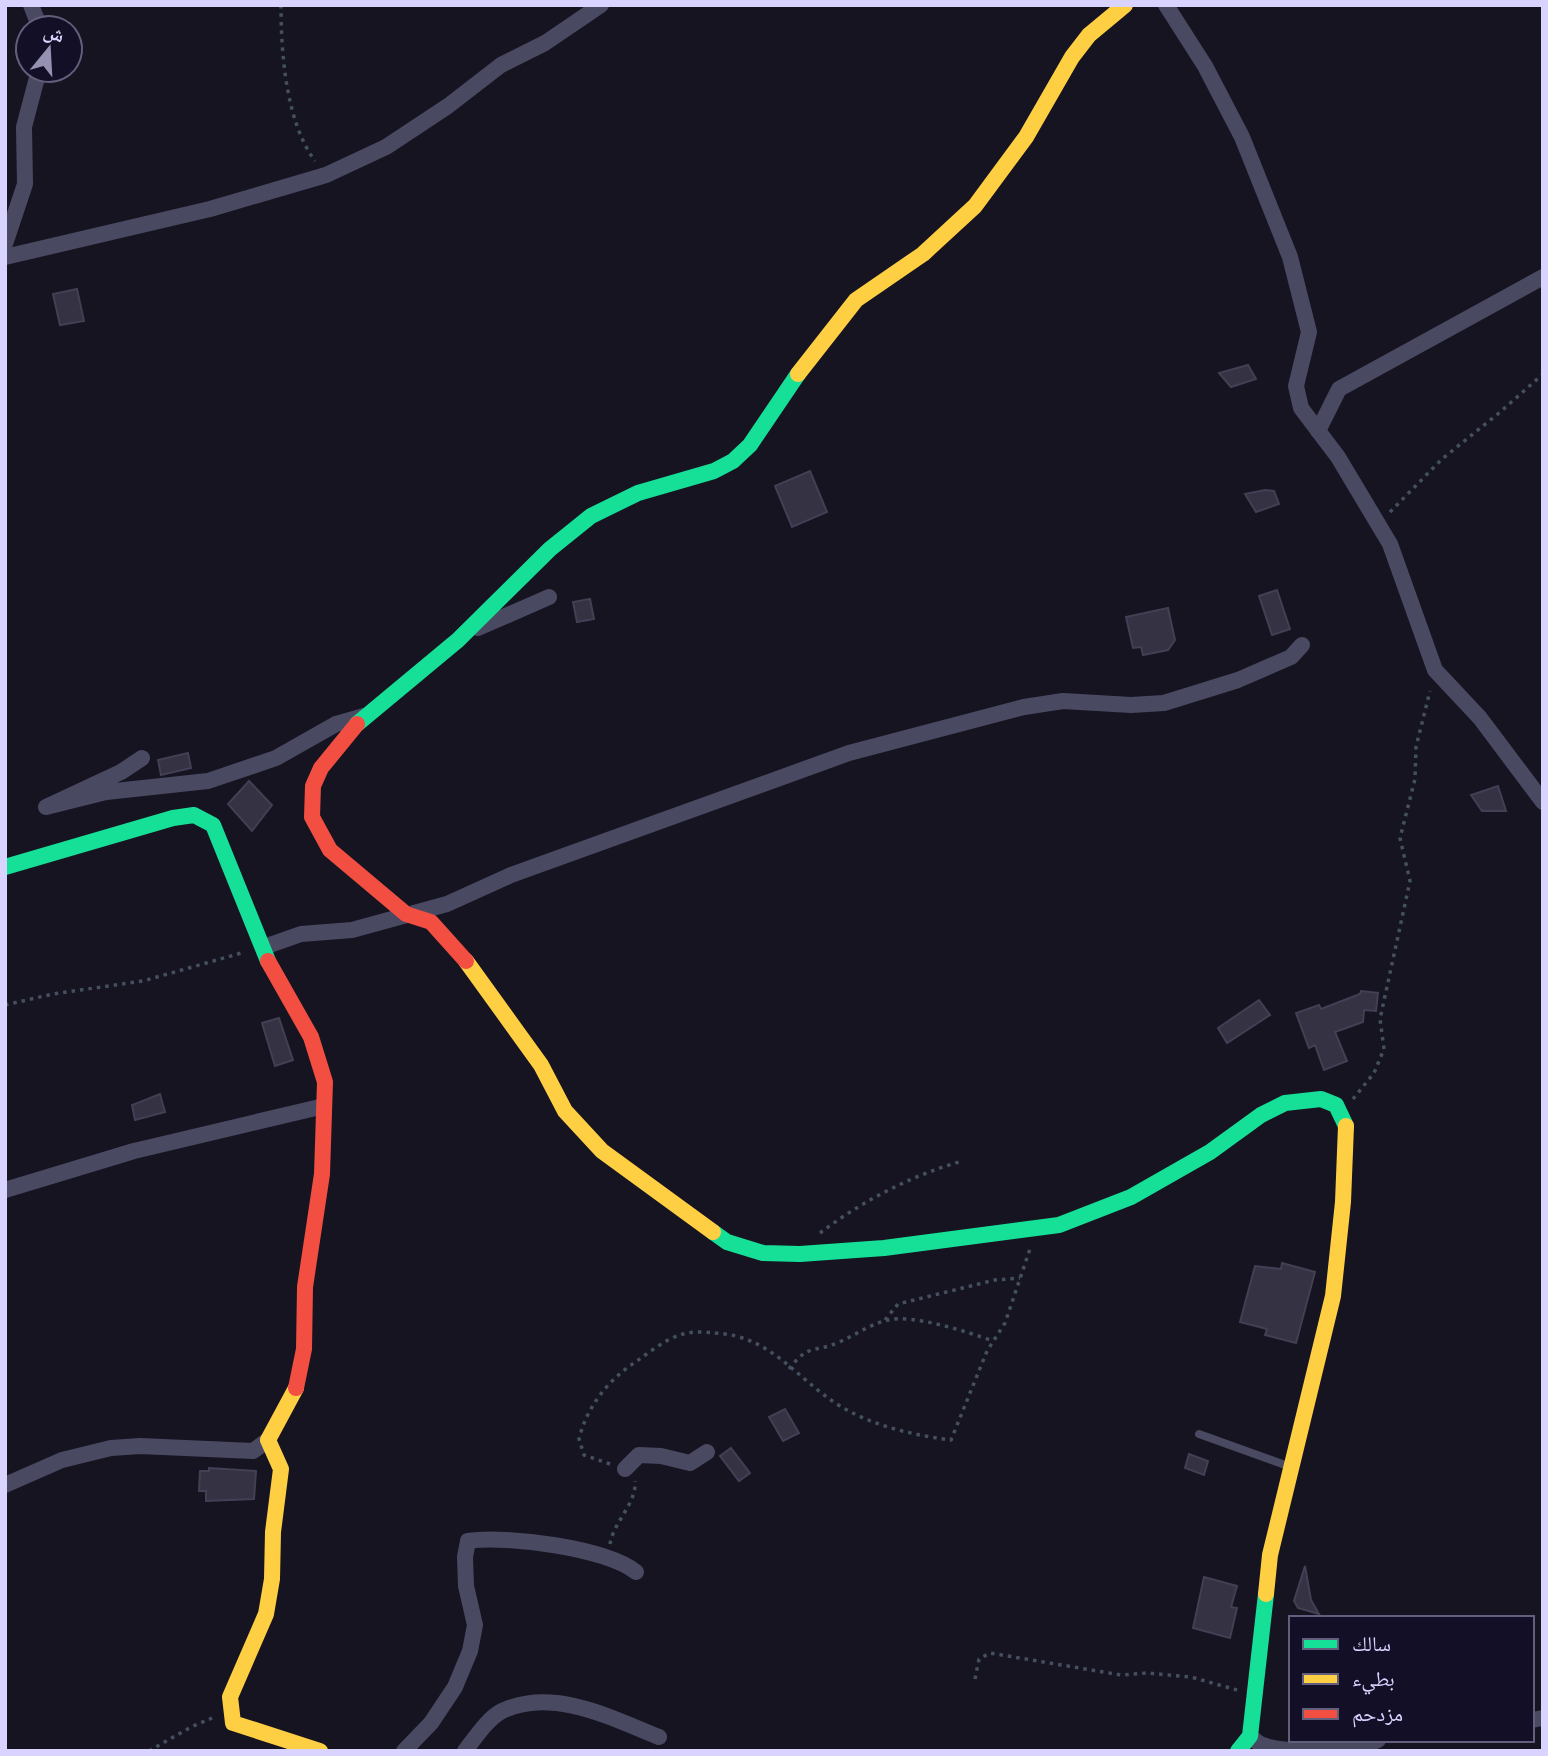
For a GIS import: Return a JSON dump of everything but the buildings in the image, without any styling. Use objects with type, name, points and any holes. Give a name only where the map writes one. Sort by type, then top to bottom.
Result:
[{"type":"street","points":[[5,257],[210,209],[326,175],[386,148],[448,106],[501,65],[545,43],[601,5]]},
{"type":"street","points":[[1125,5],[1089,35],[1072,57],[1026,137],[975,206],[923,254],[856,300],[812,353],[750,445],[733,461],[714,471],[638,494],[592,516],[550,549],[458,640],[368,714],[338,745],[321,768],[311,796],[312,817],[330,850],[407,914],[431,922],[477,973],[541,1065],[565,1111],[603,1151],[727,1242],[763,1254],[800,1254],[952,1242],[1059,1225],[1130,1197],[1210,1152],[1261,1115],[1285,1103],[1321,1099],[1340,1109],[1346,1123],[1346,1139],[1333,1296],[1270,1555],[1250,1736],[1238,1751]]},
{"type":"street","points":[[1166,5],[1205,66],[1242,137],[1290,257],[1310,332],[1297,395],[1301,408],[1350,477],[1376,525],[1390,544],[1403,574],[1426,654],[1435,670],[1488,728],[1543,802]]},
{"type":"street","points":[[5,244],[25,184],[24,127],[35,84]]},
{"type":"street","points":[[1318,431],[1339,389],[1543,277]]},
{"type":"street","points":[[458,640],[503,615],[549,597]]},
{"type":"street","points":[[264,947],[301,934],[352,930],[473,894],[511,875],[849,754],[1024,707],[1063,701],[1144,706],[1164,703],[1219,687],[1279,663],[1303,645]]},
{"type":"street","points":[[142,758],[121,772],[46,807],[106,793],[208,780],[275,758],[336,724],[368,714]]},
{"type":"street","points":[[5,867],[173,818],[193,813],[204,816],[213,825],[273,973],[311,1037],[325,1082],[322,1174],[305,1287],[304,1349],[295,1392],[268,1440],[253,1451],[141,1446],[111,1448],[62,1460],[5,1485]]},
{"type":"street","points":[[5,1190],[134,1151],[324,1106]]},
{"type":"street","points":[[268,1440],[281,1477],[273,1532],[272,1579],[266,1614],[230,1697],[230,1711],[233,1723],[320,1751]]},
{"type":"street","points":[[625,1469],[639,1455],[661,1456],[690,1463],[707,1452]]},
{"type":"street","points":[[404,1751],[431,1723],[456,1687],[470,1651],[475,1625],[466,1586],[465,1557],[468,1541],[485,1539],[525,1542],[608,1558],[624,1563],[636,1572]]},
{"type":"street","points":[[465,1751],[500,1712],[527,1703],[552,1702],[578,1707],[659,1737]]},
{"type":"street","points":[[1250,1736],[1262,1745],[1285,1749],[1365,1747],[1374,1742]]},
{"type":"lane","points":[[1199,1434],[1291,1467]]},
{"type":"path","points":[[281,5],[283,59],[301,142],[326,175]]},
{"type":"path","points":[[1376,525],[1442,459],[1499,414],[1543,374]]},
{"type":"path","points":[[1340,1109],[1362,1091],[1374,1073],[1384,1049],[1380,1019],[1410,881],[1400,838],[1415,779],[1416,747],[1435,670]]},
{"type":"path","points":[[5,1005],[143,981],[264,947]]},
{"type":"path","points":[[800,1254],[821,1231],[857,1208],[935,1169],[959,1162]]},
{"type":"path","points":[[608,1558],[612,1536],[622,1512],[634,1497],[636,1483],[625,1469],[584,1455],[579,1439],[594,1403],[619,1373],[683,1334],[735,1334],[755,1340],[789,1368],[851,1411],[918,1436],[951,1440],[993,1341],[1005,1323],[1031,1244],[1031,1230]]},
{"type":"path","points":[[884,1321],[898,1304],[995,1280],[1020,1278]]},
{"type":"path","points":[[789,1368],[802,1352],[837,1343],[891,1319],[953,1327],[993,1341]]},
{"type":"path","points":[[975,1679],[979,1659],[990,1653],[1121,1675],[1147,1673],[1191,1677],[1225,1689],[1253,1693]]},
{"type":"path","points":[[149,1751],[191,1727],[230,1711]]},
{"type":"traffic: fast","points":[[357,724],[458,640],[550,549],[591,516],[638,493],[714,471],[733,461],[750,445],[798,374]]},
{"type":"traffic: fast","points":[[5,867],[173,818],[194,815],[213,825],[268,961]]},
{"type":"traffic: fast","points":[[713,1232],[727,1242],[763,1253],[800,1254],[884,1248],[1059,1225],[1131,1197],[1210,1152],[1261,1115],[1285,1103],[1321,1099],[1336,1105],[1346,1126]]},
{"type":"traffic: fast","points":[[1238,1751],[1250,1736],[1266,1594]]},
{"type":"traffic: slow","points":[[798,374],[856,300],[923,254],[975,206],[1026,137],[1072,57],[1089,35],[1125,5]]},
{"type":"traffic: slow","points":[[466,961],[541,1065],[565,1111],[602,1151],[713,1232]]},
{"type":"traffic: slow","points":[[1266,1594],[1270,1555],[1333,1296],[1343,1202],[1346,1126]]},
{"type":"traffic: slow","points":[[296,1388],[268,1440],[281,1469],[273,1532],[272,1579],[266,1614],[230,1697],[233,1723],[320,1751]]},
{"type":"traffic: jam","points":[[357,724],[321,768],[313,786],[312,817],[330,850],[406,914],[431,922],[466,961]]},
{"type":"traffic: jam","points":[[268,961],[311,1037],[325,1082],[322,1174],[305,1287],[304,1349],[296,1388]]}]
